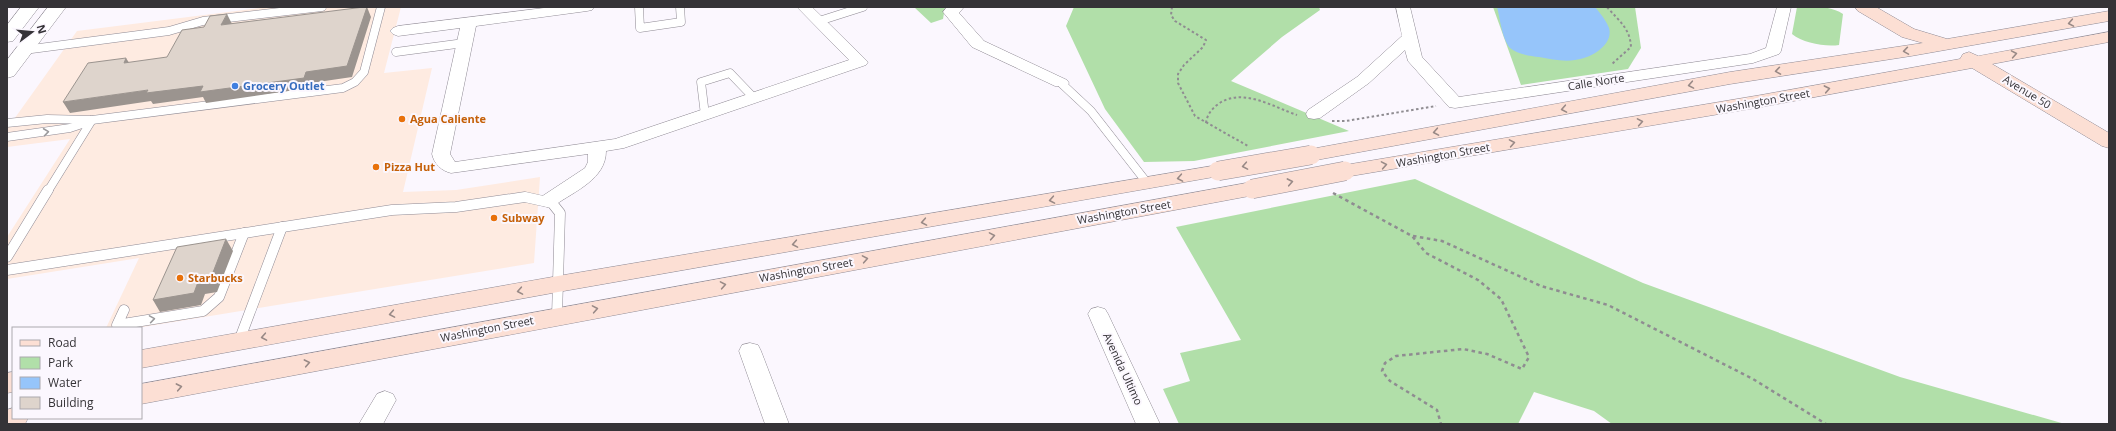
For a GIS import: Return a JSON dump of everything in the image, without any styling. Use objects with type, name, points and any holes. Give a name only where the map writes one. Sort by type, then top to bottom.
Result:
[{"type":"main road","name":"Avenue 50","points":[[1864,7],[1908,33],[1945,44],[2109,142]]},
{"type":"main road","name":"Avenue 50","points":[[1892,7],[1930,29],[1945,44]]},
{"type":"main road","points":[[142,359],[558,284],[1148,184],[1730,78],[2109,16]]},
{"type":"main road","name":"Washington Street","points":[[142,394],[1346,171],[1761,101],[2109,37]]},
{"type":"street","points":[[7,37],[30,7]]},
{"type":"street","points":[[7,72],[57,7]]},
{"type":"street","points":[[398,31],[587,7]]},
{"type":"street","points":[[469,22],[441,154],[447,165],[451,168],[463,168],[597,148],[635,139],[860,62],[804,7]]},
{"type":"street","points":[[957,7],[950,12],[978,44],[1060,83]]},
{"type":"street","name":"Calle Norte","points":[[1403,7],[1414,58],[1455,103],[1753,58],[1773,51],[1784,7]]},
{"type":"street","points":[[1314,114],[1363,80],[1410,37]]},
{"type":"street","points":[[548,202],[592,171],[596,162],[597,148]]},
{"type":"street","name":"Avenida Ultimo","points":[[1098,314],[1148,424]]},
{"type":"street","points":[[750,351],[777,424]]},
{"type":"street","points":[[371,424],[385,400]]},
{"type":"lane","points":[[24,50],[169,31],[203,21],[322,7]]},
{"type":"lane","points":[[7,123],[46,119],[92,120],[343,88],[355,82],[364,72],[381,7]]},
{"type":"lane","points":[[639,7],[640,28],[681,22],[680,7]]},
{"type":"lane","points":[[819,21],[863,7]]},
{"type":"lane","points":[[396,52],[464,43]]},
{"type":"lane","points":[[705,115],[701,82],[730,73],[754,98]]},
{"type":"lane","points":[[1060,83],[1091,111],[1116,140],[1148,184]]},
{"type":"lane","points":[[7,137],[70,128],[92,120]]},
{"type":"lane","points":[[7,257],[92,120]]},
{"type":"lane","points":[[7,270],[392,210],[456,207],[525,197],[552,203],[560,213],[561,227],[557,316]]},
{"type":"lane","points":[[239,341],[282,227]]},
{"type":"lane","points":[[124,310],[117,325],[203,311],[219,297],[244,233]]},
{"type":"path","points":[[1172,7],[1171,15],[1175,21],[1206,40],[1203,48],[1184,65],[1178,74],[1178,83],[1195,116],[1254,150]]},
{"type":"path","points":[[1607,7],[1630,31],[1631,38],[1631,47],[1623,56],[1609,65]]},
{"type":"path","points":[[1330,191],[1412,236],[1442,241],[1541,286],[1608,306],[1754,379],[1826,424]]},
{"type":"path","points":[[1412,236],[1426,253],[1478,280],[1501,299],[1529,357],[1522,369],[1487,354],[1463,349],[1396,356],[1385,363],[1382,371],[1390,381],[1437,410],[1442,424]]},
{"type":"shaded area","points":[[268,7],[401,7],[384,73],[432,68],[403,192],[456,190],[540,177],[534,263],[142,327],[106,327],[139,258],[7,279],[7,237],[70,139],[7,147],[7,129],[77,31]]},
{"type":"green space","points":[[914,7],[945,7],[943,19],[931,23]]},
{"type":"green space","points":[[1074,7],[1319,7],[1320,10],[1282,37],[1231,81],[1349,131],[1194,161],[1144,162],[1105,109],[1066,26]]},
{"type":"green space","points":[[1493,7],[1635,7],[1641,48],[1628,69],[1521,85]]},
{"type":"green space","points":[[1797,7],[1827,8],[1843,14],[1839,45],[1814,44],[1802,40],[1792,34]]},
{"type":"green space","points":[[1415,179],[1643,283],[1900,377],[2065,424],[1612,424],[1594,411],[1534,392],[1518,424],[1179,424],[1163,389],[1190,381],[1180,353],[1241,340],[1176,227]]},
{"type":"water","points":[[1497,7],[1595,7],[1606,22],[1610,34],[1608,40],[1600,50],[1581,59],[1570,61],[1532,56],[1516,52],[1507,44],[1503,34]]},
{"type":"building","points":[[367,7],[347,66],[306,72],[304,78],[200,92],[203,86],[146,93],[148,90],[63,102],[88,63],[126,58],[124,63],[167,57],[182,30],[204,27],[210,16],[227,14],[221,25]]},
{"type":"building","points":[[226,239],[210,280],[198,282],[194,293],[153,300],[177,247]]},
{"type":"place","name":"Grocery Outlet","points":[[235,86]]},
{"type":"place","name":"Agua Caliente","points":[[402,119]]},
{"type":"place","name":"Pizza Hut","points":[[376,167]]},
{"type":"place","name":"Subway","points":[[494,218]]},
{"type":"place","name":"Starbucks","points":[[180,278]]}]
